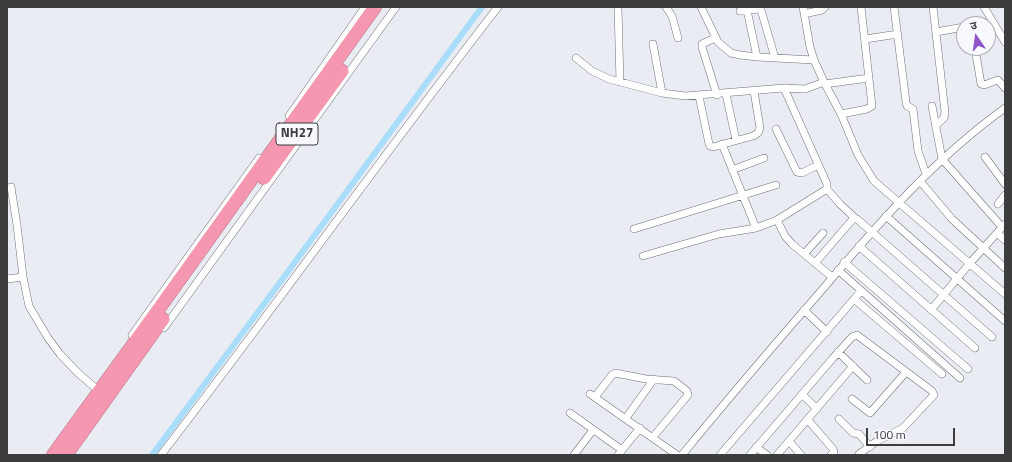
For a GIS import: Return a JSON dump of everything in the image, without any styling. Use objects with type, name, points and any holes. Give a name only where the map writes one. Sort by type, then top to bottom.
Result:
[{"type":"highway","name":"NH27","points":[[66,455],[129,358],[375,7]]},
{"type":"highway","name":"NH27","points":[[200,258],[306,122],[386,7]]},
{"type":"highway","name":"NH27","points":[[53,455],[100,391],[129,358]]},
{"type":"street","points":[[129,358],[133,334],[365,7]]},
{"type":"street","points":[[129,358],[151,346],[164,329],[396,7]]},
{"type":"street","points":[[160,455],[498,7]]},
{"type":"street","points":[[618,7],[620,82]]},
{"type":"street","points":[[666,7],[672,16],[678,38]]},
{"type":"street","points":[[701,7],[715,38],[731,53],[757,57],[814,60]]},
{"type":"street","points":[[825,7],[822,10],[804,10],[810,47],[814,60],[841,114],[858,155],[868,173],[874,181],[1005,294]]},
{"type":"street","points":[[841,114],[870,108],[872,103],[861,7]]},
{"type":"street","points":[[894,7],[906,104],[913,109],[918,151],[926,174]]},
{"type":"street","points":[[933,7],[945,114],[942,120],[936,124]]},
{"type":"street","points":[[984,7],[1005,42]]},
{"type":"street","points":[[757,57],[743,11],[761,10],[775,58]]},
{"type":"street","points":[[936,32],[956,28]]},
{"type":"street","points":[[865,39],[898,34]]},
{"type":"street","points":[[715,38],[704,42],[702,47],[716,95]]},
{"type":"street","points":[[654,44],[662,93]]},
{"type":"street","points":[[976,56],[980,82],[982,85],[998,80],[1005,88]]},
{"type":"street","points":[[576,58],[600,76],[662,93],[685,96],[716,95],[784,88],[806,89],[825,83],[869,78]]},
{"type":"street","points":[[784,88],[827,184],[827,189],[855,218],[872,231],[992,337]]},
{"type":"street","points":[[699,96],[709,145],[713,147],[753,136],[759,130],[754,91]]},
{"type":"street","points":[[726,94],[736,140]]},
{"type":"street","points":[[932,106],[942,159],[1002,228],[1005,240]]},
{"type":"street","points":[[682,455],[844,262],[898,202],[926,174],[979,126],[1005,108]]},
{"type":"street","points":[[776,129],[797,172],[802,172],[818,165]]},
{"type":"street","points":[[722,144],[756,228]]},
{"type":"street","points":[[984,157],[1005,184]]},
{"type":"street","points":[[732,170],[764,158]]},
{"type":"street","points":[[920,181],[952,218],[1005,268]]},
{"type":"street","points":[[634,229],[776,185]]},
{"type":"street","points":[[11,187],[10,197],[17,225],[22,276],[29,306],[48,338],[60,354],[78,373],[100,391]]},
{"type":"street","points":[[643,256],[719,234],[756,228],[777,220],[827,189]]},
{"type":"street","points":[[998,204],[1005,195]]},
{"type":"street","points":[[886,216],[1005,321]]},
{"type":"street","points":[[816,263],[855,218]]},
{"type":"street","points":[[777,220],[788,239],[832,277]]},
{"type":"street","points":[[931,310],[970,263],[1002,228]]},
{"type":"street","points":[[804,254],[823,233]]},
{"type":"street","points":[[859,246],[975,348]]},
{"type":"street","points":[[844,262],[968,369]]},
{"type":"street","points":[[838,270],[960,378]]},
{"type":"street","points":[[7,279],[22,276]]},
{"type":"street","points":[[720,455],[861,291]]},
{"type":"street","points":[[854,299],[942,374]]},
{"type":"street","points":[[804,310],[827,332]]},
{"type":"street","points":[[750,455],[838,352],[852,337],[857,335],[932,391],[934,396],[904,428],[870,446],[859,454]]},
{"type":"street","points":[[838,352],[867,380]]},
{"type":"street","points":[[778,455],[853,366]]},
{"type":"street","points":[[852,399],[870,413],[906,372]]},
{"type":"street","points":[[652,437],[688,394],[687,391],[676,381],[646,379],[615,373],[592,395],[677,455]]},
{"type":"street","points":[[626,418],[654,379]]},
{"type":"street","points":[[802,394],[817,409]]},
{"type":"street","points":[[570,414],[593,430],[620,453],[640,428]]},
{"type":"street","points":[[839,419],[853,434],[858,434],[870,446]]},
{"type":"street","points":[[808,420],[833,449],[834,452],[831,455]]},
{"type":"street","points":[[574,455],[593,430]]},
{"type":"street","points":[[790,441],[801,455]]},
{"type":"street","points":[[756,447],[767,455]]},
{"type":"waterway","points":[[152,455],[482,7]]}]
